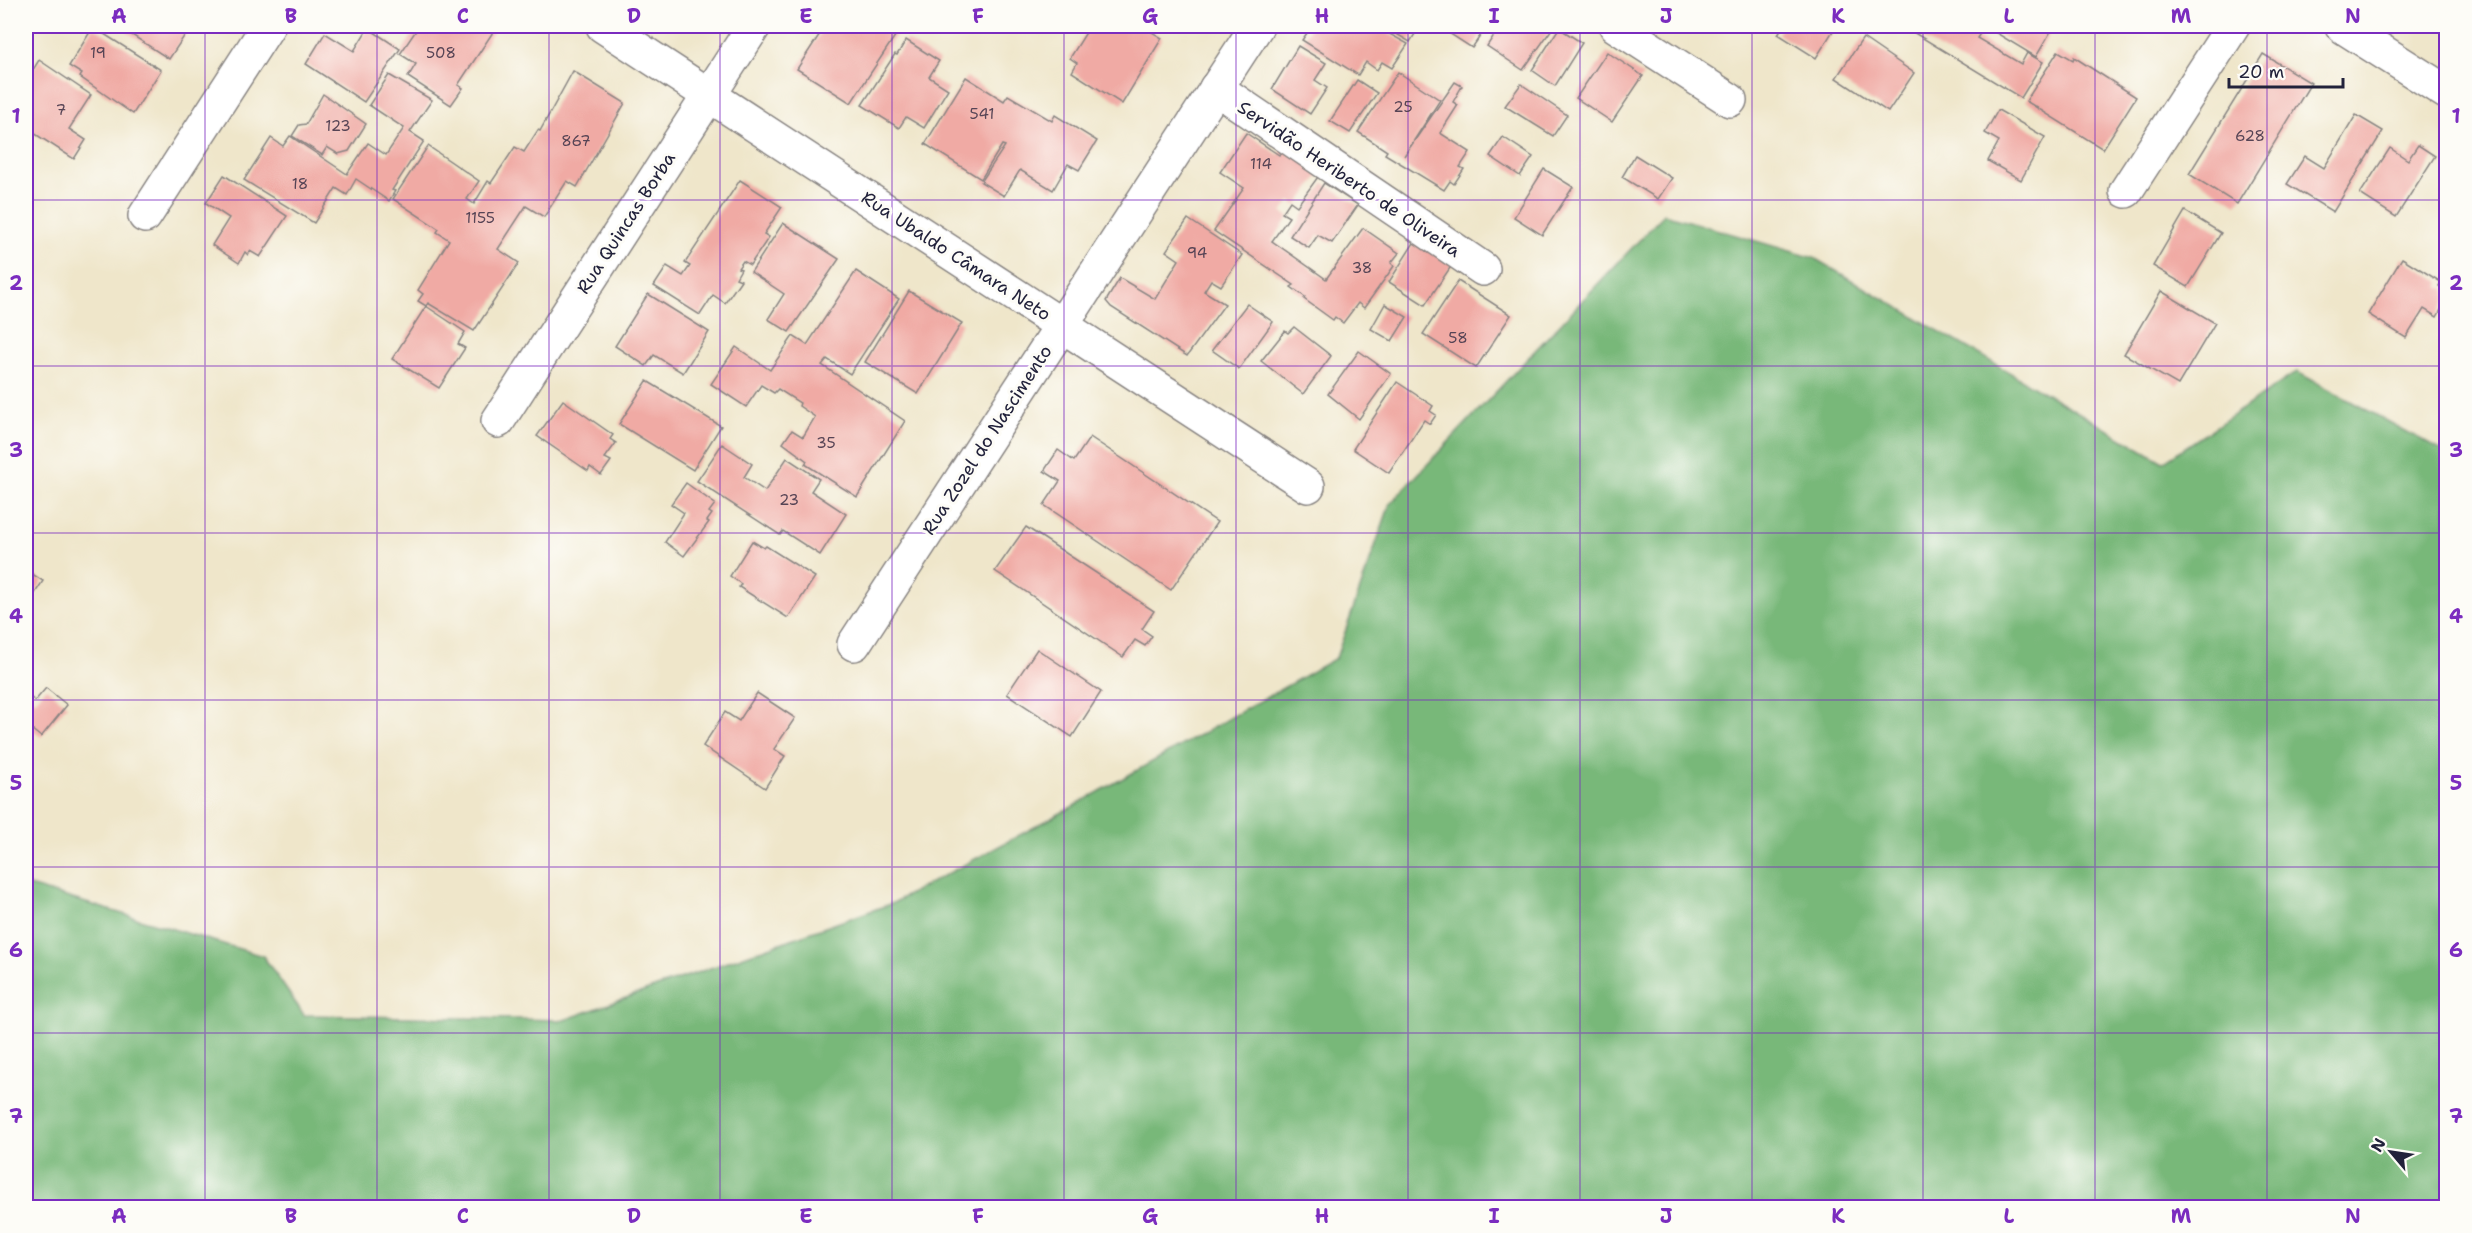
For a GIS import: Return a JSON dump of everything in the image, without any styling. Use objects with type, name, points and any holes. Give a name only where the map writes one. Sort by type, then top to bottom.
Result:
[{"type":"street","points":[[144,216],[268,26]]},
{"type":"street","name":"Rua Ubaldo Câmara Neto","points":[[603,26],[1308,486]]},
{"type":"street","name":"Rua Quincas Borba","points":[[498,421],[754,26]]},
{"type":"street","name":"Rua Zozel do Nascimento","points":[[854,644],[1257,26]]},
{"type":"street","points":[[1616,26],[1730,100]]},
{"type":"street","points":[[2126,191],[2233,26]]},
{"type":"street","points":[[2342,26],[2446,92]]},
{"type":"street","name":"Servidão Heriberto de Oliveira","points":[[1216,88],[1483,269]]},
{"type":"green space","points":[[1664,214],[1814,258],[2163,462],[2297,372],[2446,453],[2446,1207],[26,1207],[26,885],[263,956],[304,1015],[564,1020],[893,903],[1072,807],[1336,658],[1390,504]]},
{"type":"building","points":[[118,26],[191,26],[169,59]]},
{"type":"building","points":[[419,26],[497,26],[458,85],[463,88],[451,105],[408,77],[416,64],[400,54]]},
{"type":"building","points":[[825,26],[901,27],[851,103],[797,69]]},
{"type":"building","points":[[1090,26],[1142,26],[1162,38],[1122,104],[1072,72],[1077,63],[1070,58]]},
{"type":"building","points":[[1312,26],[1375,26],[1408,44],[1392,68],[1382,62],[1377,70],[1366,62],[1358,75],[1302,40]]},
{"type":"building","points":[[1383,26],[1420,26],[1410,42]]},
{"type":"building","points":[[1438,26],[1487,26],[1472,48]]},
{"type":"building","points":[[1500,26],[1554,26],[1523,70],[1487,46]]},
{"type":"building","points":[[1783,26],[1836,26],[1816,58],[1778,34]]},
{"type":"building","points":[[1903,26],[1985,26],[1977,38],[2021,64],[2027,53],[2043,62],[2021,98]]},
{"type":"building","points":[[1985,26],[2054,26],[2036,57]]},
{"type":"building","points":[[93,27],[161,70],[133,114],[80,77],[82,74],[69,66]]},
{"type":"building","points":[[368,28],[400,49],[364,102],[306,64],[325,33],[354,51]]},
{"type":"building","points":[[1559,28],[1582,43],[1555,86],[1532,70]]},
{"type":"building","points":[[1863,38],[1914,73],[1888,112],[1836,78]]},
{"type":"building","points":[[906,40],[939,61],[929,77],[948,89],[924,128],[906,117],[899,128],[862,105]]},
{"type":"building","points":[[1298,46],[1326,63],[1315,80],[1327,88],[1310,114],[1272,89]]},
{"type":"building","points":[[2058,51],[2073,60],[2074,57],[2136,97],[2103,149],[2026,101]]},
{"type":"building","points":[[1607,52],[1643,76],[1612,122],[1576,98]]},
{"type":"building","points":[[2263,54],[2311,83],[2237,204],[2189,174]]},
{"type":"building","points":[[39,60],[91,95],[69,129],[86,140],[74,159],[26,128],[26,81]]},
{"type":"building","points":[[573,71],[625,103],[577,187],[567,181],[544,217],[526,206],[498,249],[519,263],[474,331],[428,303],[426,306],[418,301],[423,294],[418,290],[449,240],[437,232],[439,229],[393,199],[428,146],[479,181],[467,199],[474,204],[488,181],[491,183],[515,147],[524,152],[538,130],[540,131]]},
{"type":"building","points":[[1398,72],[1440,100],[1404,156],[1455,82],[1462,86],[1453,102],[1458,105],[1440,133],[1470,152],[1460,167],[1464,169],[1454,184],[1450,181],[1444,190],[1385,154],[1387,151],[1358,132]]},
{"type":"building","points":[[389,75],[432,100],[410,132],[424,141],[392,190],[395,191],[389,201],[356,179],[347,195],[336,188],[314,223],[244,180],[271,138],[283,146],[290,136],[347,174],[368,143],[386,155],[404,128],[369,105]]},
{"type":"building","points":[[966,77],[1004,101],[1008,95],[1052,121],[1055,115],[1097,141],[1079,170],[1068,164],[1053,190],[1020,170],[1004,196],[981,182],[1005,146],[1002,145],[981,179],[925,144]]},
{"type":"building","points":[[1357,80],[1377,93],[1350,133],[1330,121]]},
{"type":"building","points":[[1521,84],[1567,115],[1553,136],[1505,106]]},
{"type":"building","points":[[323,94],[366,124],[349,151],[338,154],[327,147],[322,155],[292,136],[299,125],[306,124]]},
{"type":"building","points":[[1998,110],[2045,137],[2021,180],[1988,161],[1999,141],[1985,133]]},
{"type":"building","points":[[2356,115],[2383,131],[2333,212],[2287,184],[2305,156],[2324,168]]},
{"type":"building","points":[[1246,133],[1279,155],[1285,145],[1323,170],[1297,206],[1290,201],[1282,213],[1289,217],[1272,241],[1326,279],[1363,228],[1399,253],[1391,263],[1394,266],[1364,308],[1358,303],[1343,323],[1335,317],[1333,320],[1304,299],[1305,297],[1291,287],[1294,285],[1214,231],[1244,188],[1220,172]]},
{"type":"building","points":[[1503,137],[1533,157],[1520,176],[1490,156]]},
{"type":"building","points":[[2418,145],[2435,156],[2396,217],[2360,194],[2390,148],[2408,160]]},
{"type":"building","points":[[1635,155],[1672,178],[1658,199],[1622,177]]},
{"type":"building","points":[[1544,169],[1573,187],[1542,235],[1514,217]]},
{"type":"building","points":[[224,175],[287,216],[260,257],[250,251],[248,255],[245,252],[239,263],[212,245],[229,218],[206,203]]},
{"type":"building","points":[[740,180],[782,207],[764,234],[769,237],[750,265],[743,261],[738,268],[741,269],[736,278],[741,280],[725,303],[713,295],[700,315],[654,286],[667,266],[683,276],[690,266],[685,263]]},
{"type":"building","points":[[1324,183],[1358,205],[1332,243],[1318,235],[1309,248],[1290,236]]},
{"type":"building","points":[[2185,211],[2221,233],[2188,287],[2153,266]]},
{"type":"building","points":[[1188,219],[1242,255],[1221,286],[1211,280],[1204,291],[1225,304],[1187,356],[1111,307],[1106,301],[1120,278],[1155,299],[1179,260],[1166,251]]},
{"type":"building","points":[[783,223],[839,259],[789,332],[768,319],[784,294],[751,272]]},
{"type":"building","points":[[1417,238],[1454,262],[1425,305],[1389,282]]},
{"type":"building","points":[[2402,258],[2441,282],[2439,286],[2446,290],[2446,301],[2437,317],[2424,309],[2406,338],[2368,314]]},
{"type":"building","points":[[856,271],[899,299],[850,374],[827,359],[822,365],[905,421],[857,497],[805,464],[807,461],[783,443],[792,430],[803,437],[815,417],[799,406],[800,403],[778,389],[774,393],[761,385],[746,407],[711,384],[736,347],[770,370],[793,336],[807,345]]},
{"type":"building","points":[[1458,281],[1511,315],[1476,368],[1423,334]]},
{"type":"building","points":[[909,291],[962,323],[918,394],[865,362]]},
{"type":"building","points":[[2161,291],[2215,323],[2178,385],[2124,354]]},
{"type":"building","points":[[648,294],[709,332],[683,373],[654,355],[646,366],[615,346]]},
{"type":"building","points":[[1247,304],[1273,322],[1239,369],[1212,350]]},
{"type":"building","points":[[1385,304],[1407,317],[1392,341],[1371,329]]},
{"type":"building","points":[[426,306],[465,332],[458,344],[465,348],[439,388],[392,359]]},
{"type":"building","points":[[1294,327],[1331,356],[1303,394],[1261,361],[1285,331],[1288,333]]},
{"type":"building","points":[[1359,351],[1391,374],[1359,419],[1328,394]]},
{"type":"building","points":[[647,381],[721,426],[693,470],[619,424]]},
{"type":"building","points":[[1397,382],[1433,406],[1430,411],[1436,415],[1430,424],[1424,420],[1389,473],[1353,449]]},
{"type":"building","points":[[563,400],[613,435],[610,439],[616,443],[605,458],[611,461],[601,475],[590,467],[588,471],[537,436]]},
{"type":"building","points":[[1090,437],[1217,522],[1171,590],[1044,505],[1060,481],[1044,471],[1058,450],[1074,461]]},
{"type":"building","points":[[722,444],[752,464],[744,477],[765,491],[787,458],[819,479],[811,491],[846,514],[820,555],[783,531],[780,535],[697,481]]},
{"type":"building","points":[[686,483],[715,504],[709,512],[712,514],[707,521],[709,522],[684,556],[665,542],[684,513],[671,504]]},
{"type":"building","points":[[1026,527],[1154,611],[1142,629],[1152,636],[1145,646],[1135,640],[1123,657],[995,571]]},
{"type":"building","points":[[752,541],[764,548],[766,546],[815,577],[788,618],[739,587],[741,584],[730,576]]},
{"type":"building","points":[[26,570],[43,581],[26,607]]},
{"type":"building","points":[[1037,649],[1101,692],[1072,737],[1007,694]]},
{"type":"building","points":[[46,688],[67,705],[41,737],[26,725],[26,702],[30,697],[35,701]]},
{"type":"building","points":[[757,693],[795,718],[774,749],[785,756],[765,788],[703,746],[725,712],[739,721]]}]
